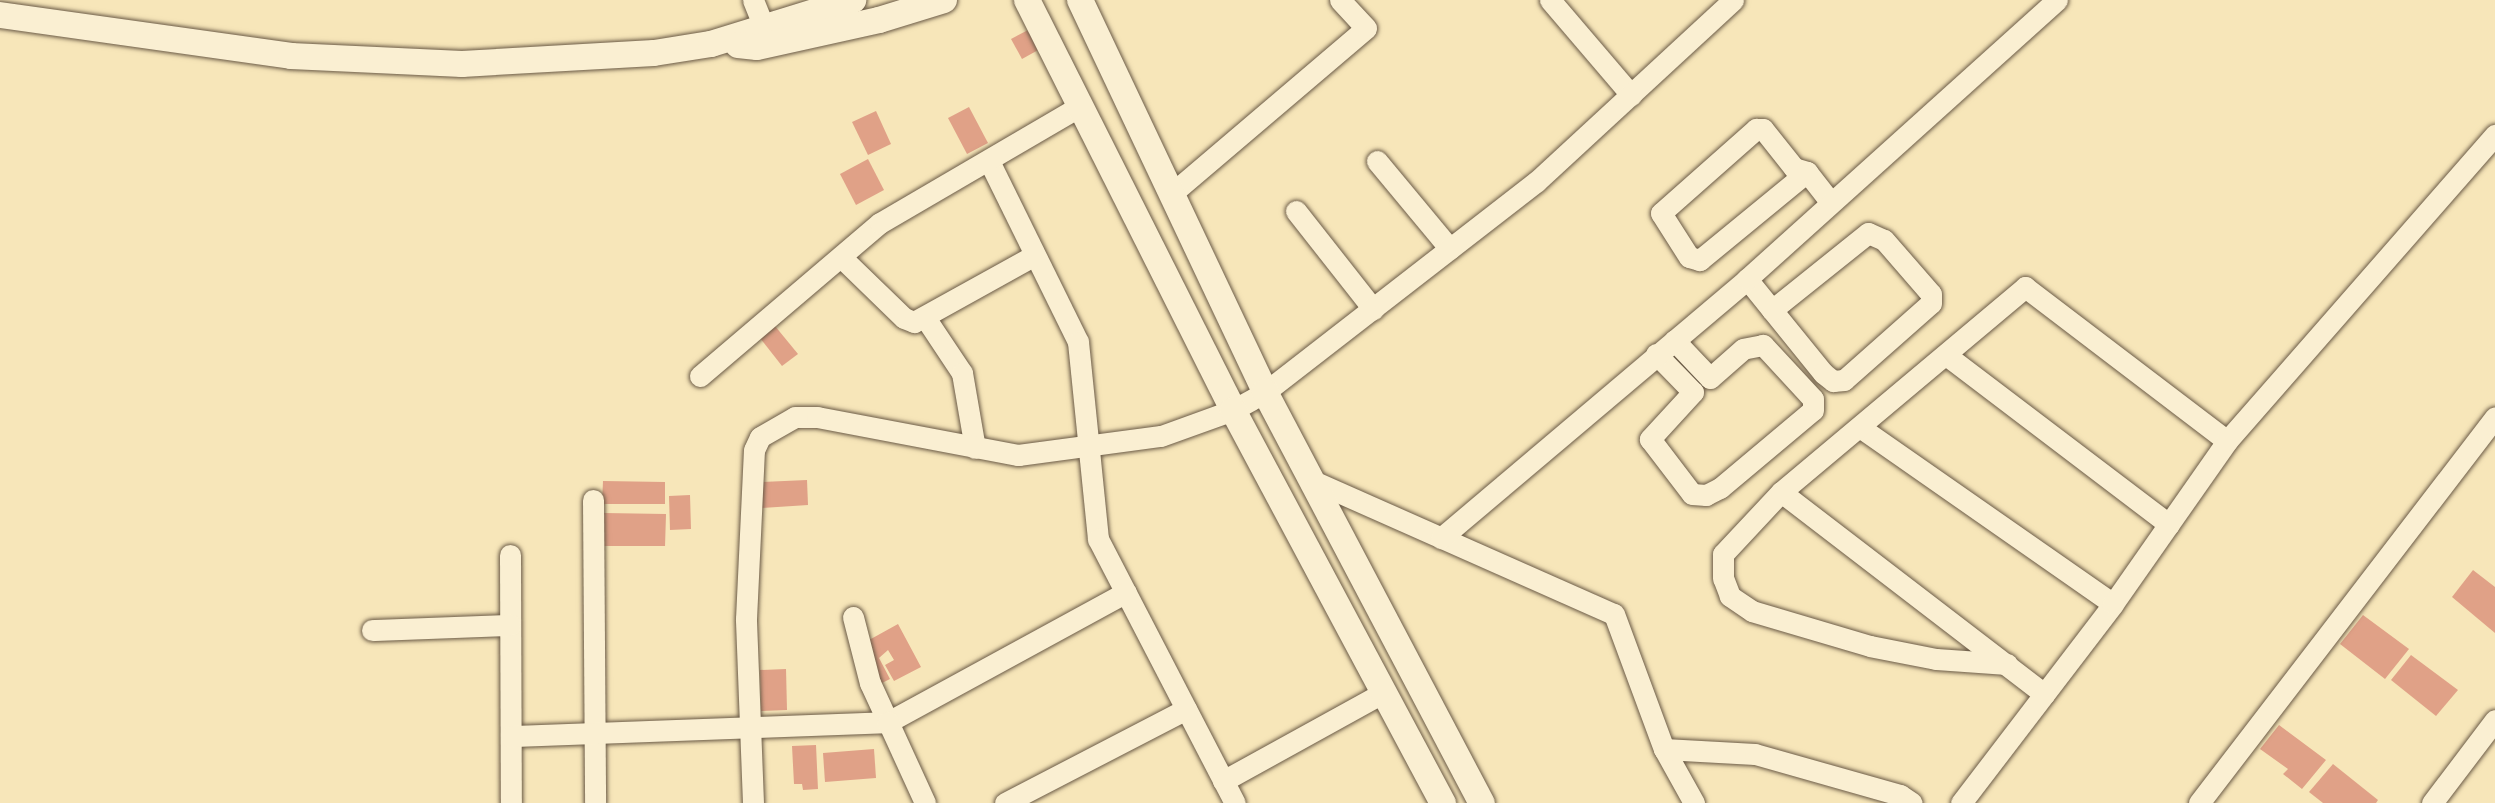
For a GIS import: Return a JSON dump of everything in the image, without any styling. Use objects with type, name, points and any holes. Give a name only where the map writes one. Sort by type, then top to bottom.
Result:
[{"type":"street","points":[[753,0],[763,33]]},
{"type":"street","points":[[763,33],[853,0]]},
{"type":"street","points":[[0,15],[189,45],[377,61],[476,64],[654,53],[763,33],[879,20],[944,0]]},
{"type":"street","points":[[1027,0],[1233,410],[1443,803]]},
{"type":"street","points":[[1080,0],[1265,392],[1482,803]]},
{"type":"street","points":[[1170,195],[1366,28],[1339,0]]},
{"type":"street","points":[[1550,0],[1631,95]]},
{"type":"street","points":[[1441,538],[1747,279],[2057,0]]},
{"type":"street","points":[[753,803],[746,619],[754,450],[760,437],[795,417],[817,417],[1018,456],[1090,449],[1161,436],[1233,410],[1265,392],[1536,182],[1631,95],[1719,5]]},
{"type":"street","points":[[700,376],[880,223],[1084,114],[1126,97]]},
{"type":"street","points":[[1807,172],[1700,260],[1689,257],[1661,213],[1756,129],[1763,129],[1794,168],[1807,172],[1831,203]]},
{"type":"street","points":[[1961,803],[2113,604],[2227,440],[2495,135]]},
{"type":"street","points":[[1377,161],[1450,249]]},
{"type":"street","points":[[990,163],[1078,342],[1098,539],[1235,803]]},
{"type":"street","points":[[1296,211],[1373,309]]},
{"type":"street","points":[[1747,279],[1772,310],[1833,381],[1844,380],[1931,303],[1931,294],[1884,240],[1868,233],[1772,310]]},
{"type":"street","points":[[842,258],[904,318],[926,319],[1035,255]]},
{"type":"street","points":[[2007,664],[1936,659],[1870,646],[1752,611],[1730,596],[1723,578],[1723,554],[1781,492],[1861,428],[2025,287],[2227,440]]},
{"type":"street","points":[[926,319],[962,373],[975,448]]},
{"type":"street","points":[[1674,340],[1710,377]]},
{"type":"street","points":[[1763,345],[1813,399],[1813,410],[1720,488],[1698,496],[1650,439],[1693,391],[1710,377],[1742,349],[1763,345]]},
{"type":"street","points":[[1656,354],[1693,391]]},
{"type":"street","points":[[1946,355],[2169,524]]},
{"type":"street","points":[[2199,803],[2495,417]]},
{"type":"street","points":[[1861,428],[2113,604]]},
{"type":"street","points":[[1311,480],[1614,614],[1664,749],[1694,803]]},
{"type":"street","points":[[1781,492],[2044,694]]},
{"type":"street","points":[[593,500],[595,803]]},
{"type":"street","points":[[510,555],[510,803]]},
{"type":"street","points":[[511,736],[748,724],[888,722],[1126,592]]},
{"type":"street","points":[[853,617],[870,683],[925,803]]},
{"type":"street","points":[[372,630],[510,625]]},
{"type":"street","points":[[1223,781],[1384,692]]},
{"type":"street","points":[[1005,803],[1186,709]]},
{"type":"street","points":[[2441,800],[2495,720]]},
{"type":"street","points":[[1664,749],[1755,754],[1900,795],[1912,803]]},
{"type":"building","points":[[1030,29],[1040,49],[1022,59],[1011,39]]},
{"type":"building","points":[[969,107],[988,143],[967,154],[948,118]]},
{"type":"building","points":[[876,111],[891,144],[868,155],[852,122]]},
{"type":"building","points":[[868,159],[884,190],[856,205],[840,174]]},
{"type":"building","points":[[775,326],[798,354],[782,366],[760,338]]},
{"type":"building","points":[[807,480],[808,505],[762,508],[761,482]]},
{"type":"building","points":[[603,481],[665,482],[665,504],[602,504]]},
{"type":"building","points":[[690,495],[691,529],[670,530],[669,496]]},
{"type":"building","points":[[604,513],[666,514],[665,546],[604,546]]},
{"type":"building","points":[[2473,570],[2495,587],[2495,633],[2452,597]]},
{"type":"building","points":[[2363,615],[2409,649],[2385,679],[2340,644]]},
{"type":"building","points":[[898,624],[921,667],[894,681],[885,665],[894,660],[888,650],[879,658],[890,679],[880,684],[860,645]]},
{"type":"building","points":[[2411,655],[2458,690],[2436,716],[2391,680]]},
{"type":"building","points":[[786,669],[787,710],[761,711],[760,670]]},
{"type":"building","points":[[2279,725],[2326,760],[2302,789],[2283,774],[2288,769],[2260,749]]},
{"type":"building","points":[[816,745],[818,789],[803,790],[802,784],[794,784],[792,746]]},
{"type":"building","points":[[874,749],[876,778],[825,782],[823,753]]},
{"type":"building","points":[[2333,764],[2378,800],[2376,803],[2323,803],[2309,792]]}]
